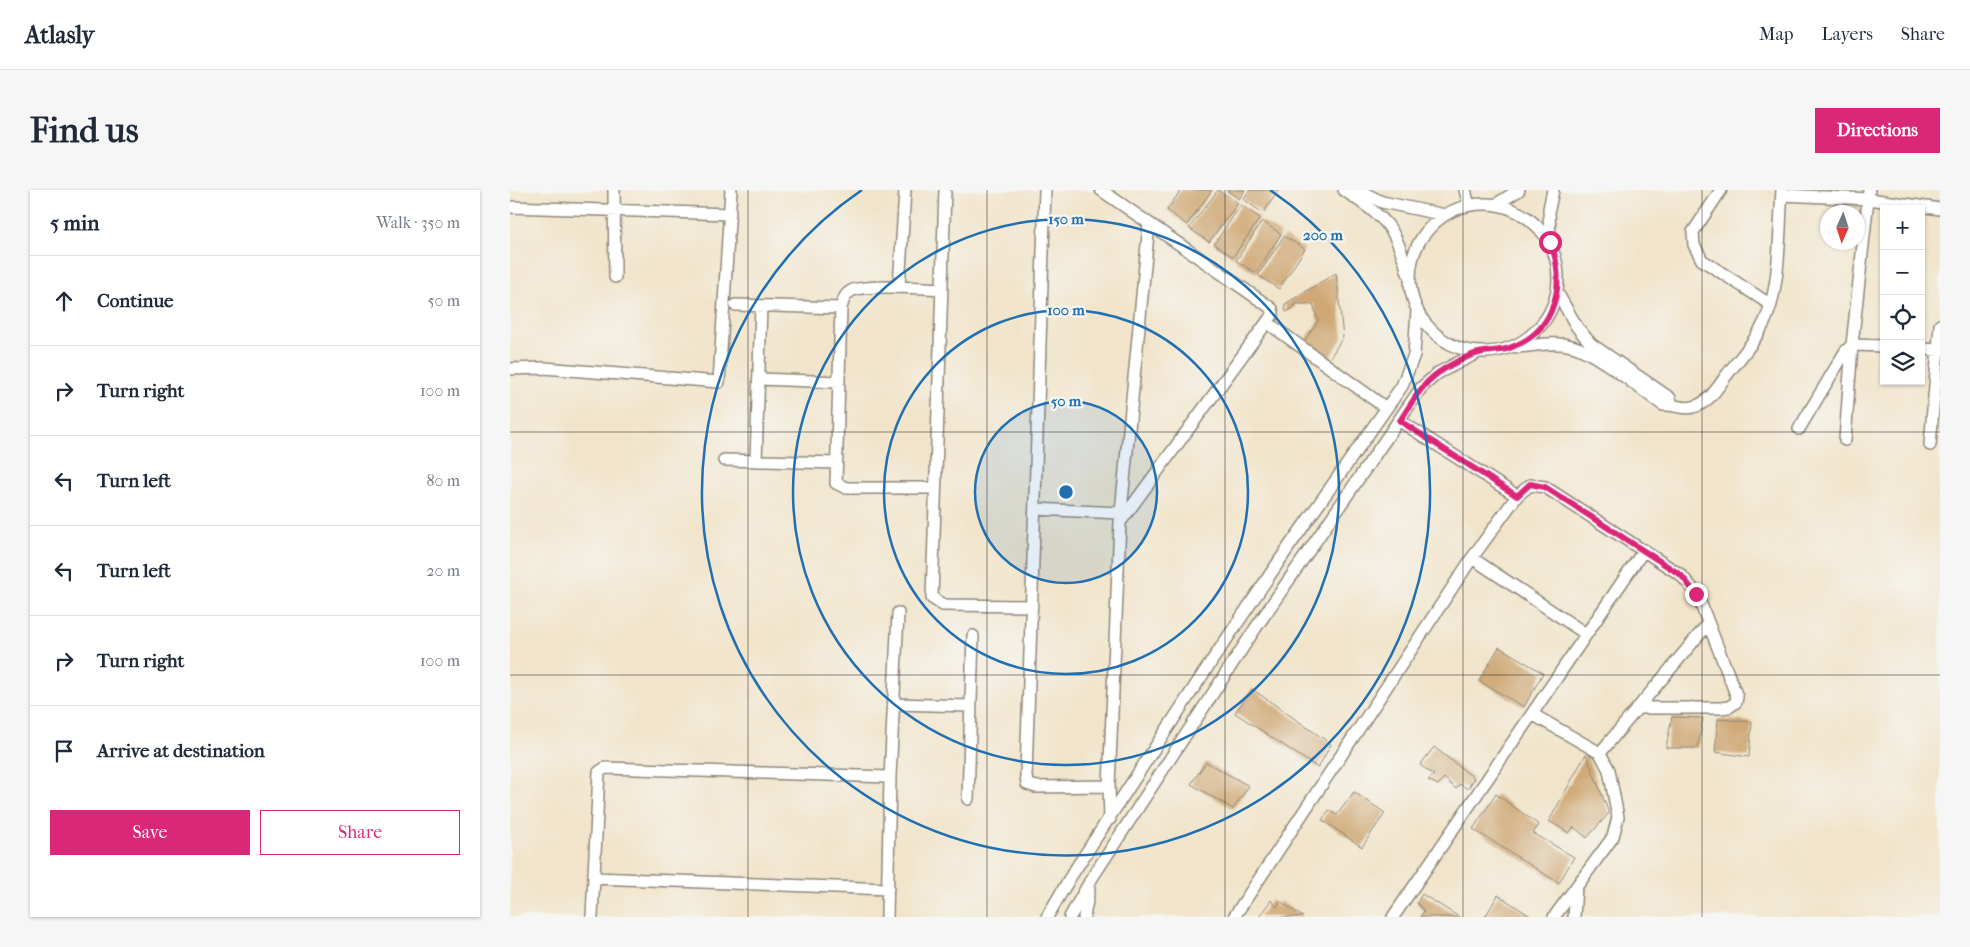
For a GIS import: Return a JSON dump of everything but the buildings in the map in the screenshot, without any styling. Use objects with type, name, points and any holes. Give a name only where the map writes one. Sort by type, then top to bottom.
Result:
[{"type":"street","points":[[614,190],[615,277]]},
{"type":"street","points":[[510,369],[544,368],[719,382],[731,190]]},
{"type":"street","points":[[899,287],[905,190]]},
{"type":"street","points":[[945,190],[932,598],[944,605],[1032,606]]},
{"type":"street","points":[[1045,190],[1027,784],[1036,787],[1109,786]]},
{"type":"street","points":[[1101,190],[1267,305],[1272,309],[1273,314],[1120,518]]},
{"type":"street","points":[[1047,917],[1070,876],[1110,819],[1267,580],[1402,386],[1410,369],[1414,355],[1417,310],[1410,279],[1396,234],[1379,214],[1344,190]]},
{"type":"street","points":[[1358,190],[1382,202],[1445,215]]},
{"type":"street","points":[[1465,190],[1469,205]]},
{"type":"street","points":[[1494,204],[1519,190]]},
{"type":"street","points":[[1417,310],[1432,331],[1442,340],[1453,346],[1479,352],[1496,352],[1513,347],[1526,340],[1546,320],[1558,294],[1558,268],[1550,242],[1549,209],[1553,190]]},
{"type":"street","points":[[1721,190],[1693,232],[1694,246],[1702,260],[1771,305]]},
{"type":"street","points":[[1513,347],[1560,344],[1572,346],[1608,366],[1663,405],[1672,404],[1680,408],[1694,407],[1710,396],[1764,325],[1771,305],[1775,281],[1782,193],[1869,195],[1940,209]]},
{"type":"street","points":[[1844,440],[1852,344],[1869,195]]},
{"type":"street","points":[[1410,279],[1410,266],[1419,242],[1435,223],[1445,215],[1469,205],[1494,204],[1521,213],[1532,221],[1550,242]]},
{"type":"street","points":[[510,206],[730,214]]},
{"type":"street","points":[[1110,819],[1109,786],[1120,518],[1149,224]]},
{"type":"street","points":[[935,488],[846,488],[836,483],[840,308],[845,296],[853,290],[899,287],[942,289]]},
{"type":"street","points":[[1558,294],[1577,327],[1591,344],[1670,398],[1672,404]]},
{"type":"street","points":[[735,305],[840,308]]},
{"type":"street","points":[[756,461],[761,306]]},
{"type":"street","points":[[1268,323],[1386,408]]},
{"type":"street","points":[[1930,445],[1940,325]]},
{"type":"street","points":[[1799,429],[1844,352],[1852,344],[1880,346]]},
{"type":"street","points":[[1925,349],[1938,350]]},
{"type":"street","points":[[1070,917],[1090,882],[1255,629],[1427,383],[1438,373],[1479,352]]},
{"type":"street","points":[[759,379],[839,382]]},
{"type":"street","points":[[1400,421],[1517,496]]},
{"type":"street","points":[[724,460],[836,463]]},
{"type":"street","points":[[1234,917],[1472,558],[1517,496],[1530,484],[1540,485],[1644,550],[1686,579],[1696,594],[1737,697],[1734,704],[1720,708],[1638,708]]},
{"type":"street","points":[[1035,509],[1120,518]]},
{"type":"street","points":[[1393,917],[1644,550]]},
{"type":"street","points":[[1472,558],[1586,634]]},
{"type":"street","points":[[887,917],[890,778],[898,613]]},
{"type":"street","points":[[1600,753],[1708,624]]},
{"type":"street","points":[[968,799],[973,636]]},
{"type":"street","points":[[894,704],[971,706]]},
{"type":"street","points":[[1532,714],[1600,753],[1609,770],[1618,818],[1613,837],[1554,917]]},
{"type":"street","points":[[592,917],[599,772],[605,768],[890,778]]},
{"type":"street","points":[[1070,876],[1090,882]]},
{"type":"street","points":[[594,878],[888,889]]},
{"type":"street","points":[[1084,917],[1090,882]]},
{"type":"street","points":[[1574,917],[1576,887]]},
{"type":"route","points":[[1550,242],[1558,268],[1558,294],[1553,308],[1537,331],[1513,347],[1496,352],[1479,352],[1438,373],[1421,388],[1400,421],[1517,496],[1522,489],[1530,484],[1545,487],[1681,575],[1690,583],[1696,594]]}]
